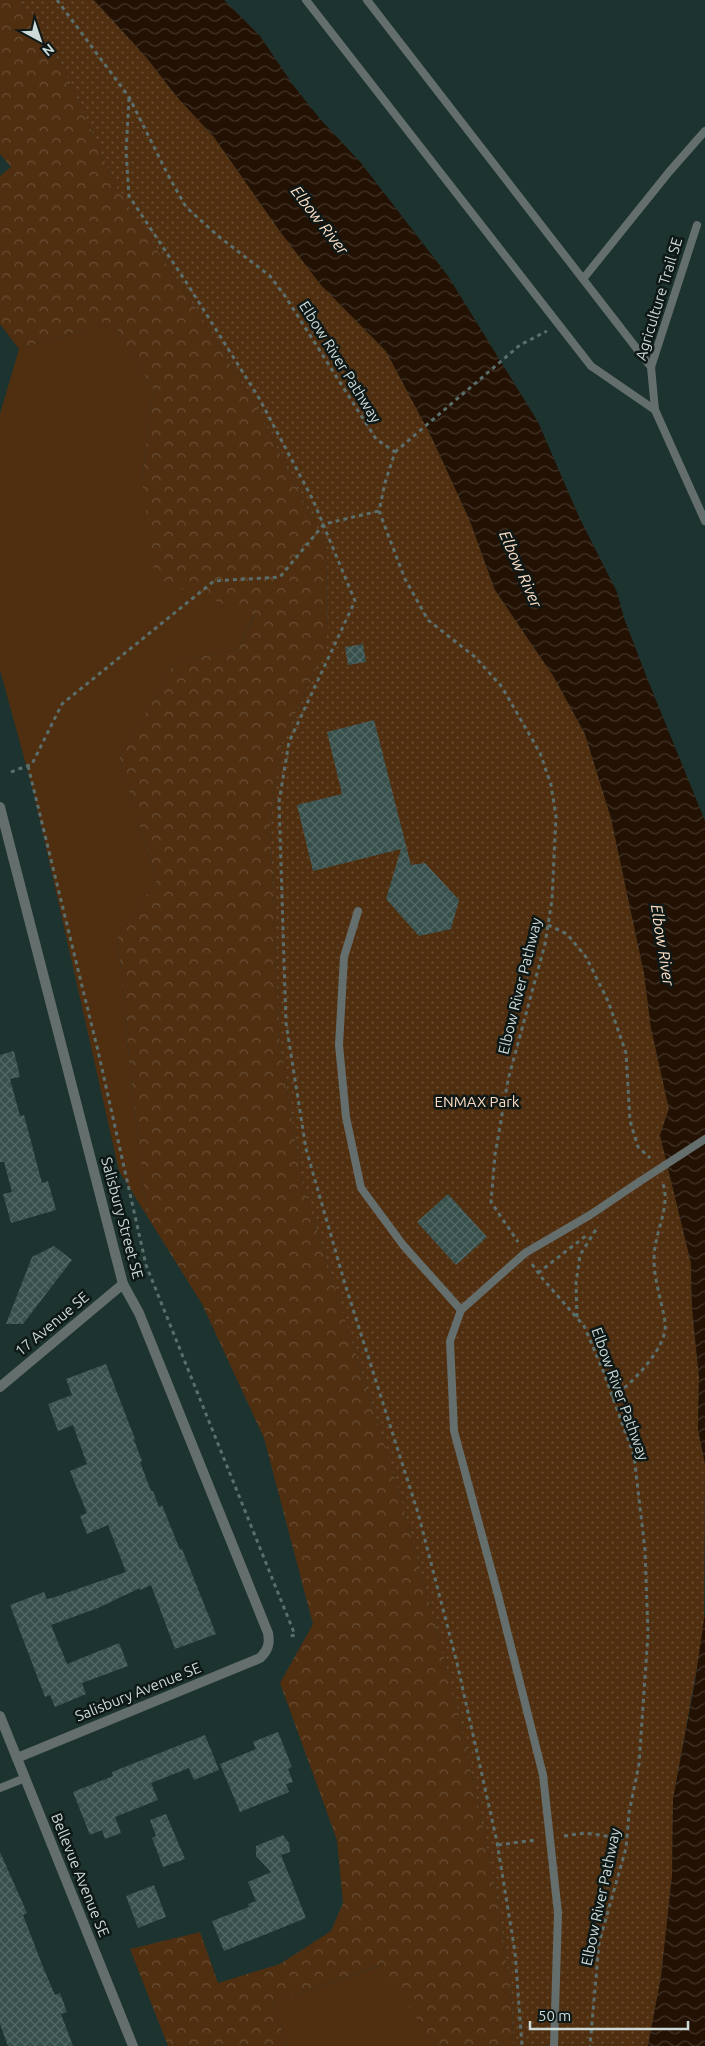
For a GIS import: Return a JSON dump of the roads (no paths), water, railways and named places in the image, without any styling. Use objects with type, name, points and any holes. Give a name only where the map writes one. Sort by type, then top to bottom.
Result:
[{"type":"street","name":"Salisbury Street SE","points":[[0,807],[123,1284],[139,1313],[268,1633],[268,1650]]},
{"type":"street","name":"17 Avenue SE","points":[[0,1387],[123,1284]]},
{"type":"street","name":"Salisbury Avenue SE","points":[[17,1758],[260,1658],[268,1650]]},
{"type":"street","name":"Bellevue Avenue SE","points":[[0,1716],[133,2046]]},
{"type":"lane","points":[[306,0],[591,366],[654,410]]},
{"type":"lane","points":[[367,0],[651,367]]},
{"type":"lane","points":[[583,279],[669,172],[705,131]]},
{"type":"lane","name":"Agriculture Trail SE","points":[[697,225],[651,367],[654,410],[705,521]]},
{"type":"lane","points":[[358,911],[344,957],[339,1045],[346,1117],[361,1188],[403,1245],[461,1310]]},
{"type":"lane","points":[[554,2046],[558,1913],[543,1775],[454,1431],[450,1341],[461,1310],[525,1253],[590,1215],[705,1139]]},
{"type":"lane","points":[[0,1788],[25,1778]]},
{"type":"water","name":"Elbow River","points":[[94,0],[224,0],[260,36],[293,85],[321,120],[361,163],[448,276],[538,422],[580,519],[617,592],[624,618],[647,678],[705,821],[705,1464],[698,1429],[699,1377],[692,1308],[691,1263],[660,1135],[669,1109],[651,1028],[644,973],[611,818],[585,734],[554,677],[495,590],[470,521],[432,438],[386,351],[321,285],[279,230],[214,137],[178,98],[146,57]]},
{"type":"water","points":[[705,1612],[705,2046],[648,2046],[661,1977],[672,1876],[673,1799],[695,1682]]},
{"type":"park label","name":"ENMAX Park","points":[[477,1102]]}]
